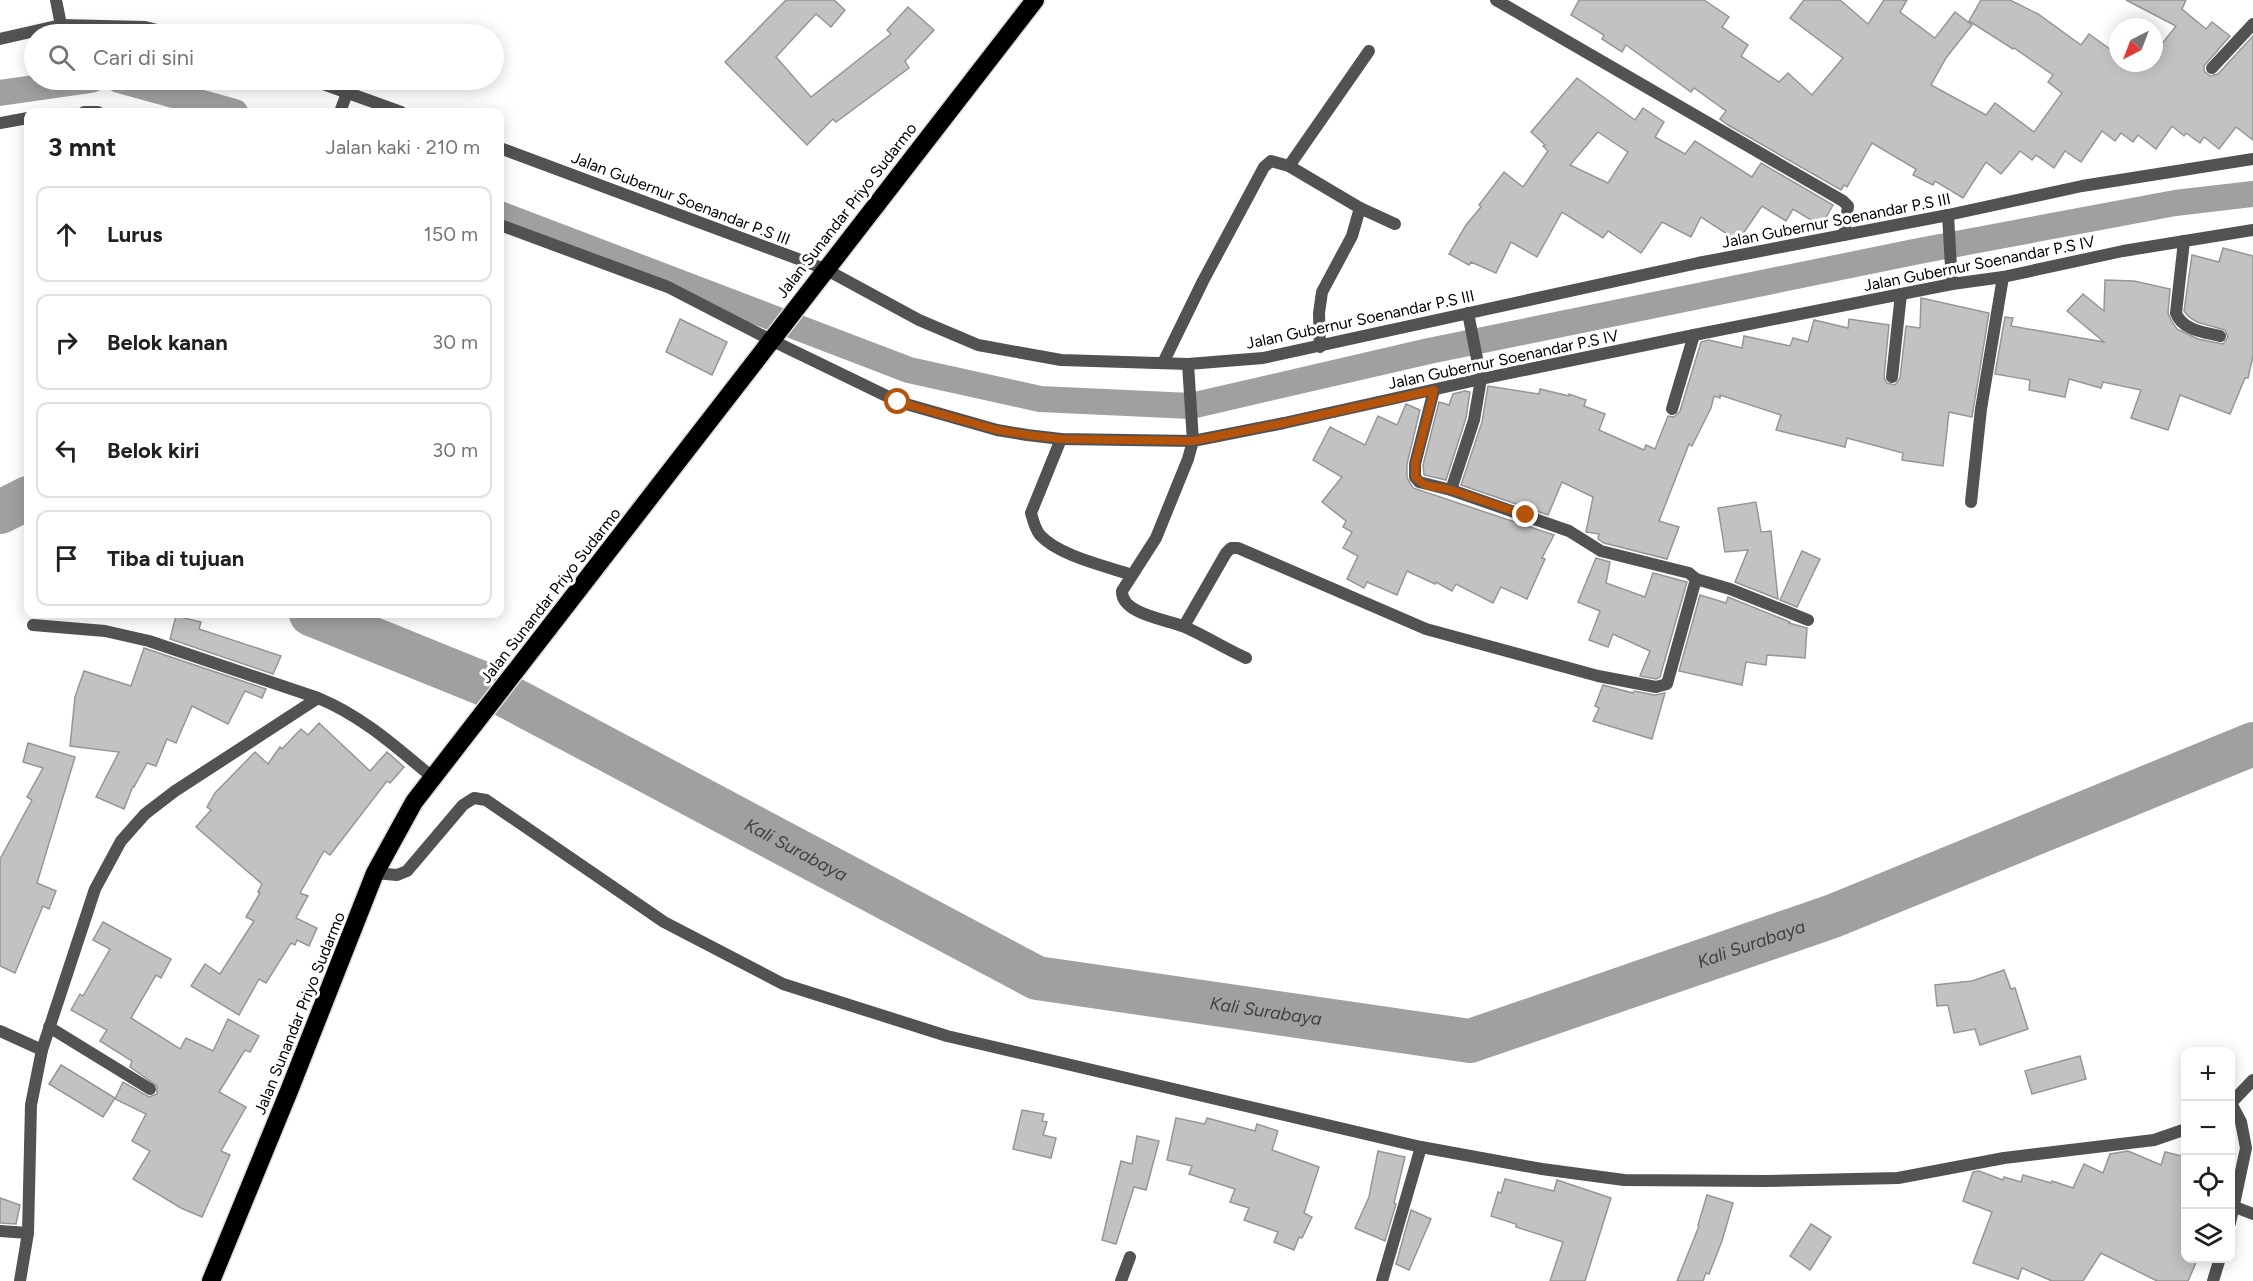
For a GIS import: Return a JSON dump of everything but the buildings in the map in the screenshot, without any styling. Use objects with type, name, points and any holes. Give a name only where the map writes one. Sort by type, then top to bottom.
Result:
[{"type":"highway","name":"Jalan Sunandar Priyo Sudarmo","points":[[211,1281],[294,1080],[375,873],[414,802],[1035,0]]},
{"type":"street","points":[[56,0],[61,24]]},
{"type":"street","points":[[1497,0],[1843,201],[1848,206],[1844,235]]},
{"type":"street","points":[[2212,68],[2253,24]]},
{"type":"street","points":[[0,39],[24,33]]},
{"type":"street","points":[[1289,166],[1369,51]]},
{"type":"street","points":[[339,90],[390,108]]},
{"type":"street","points":[[342,108],[347,93]]},
{"type":"street","points":[[0,123],[24,119]]},
{"type":"street","name":"Jalan Gubernur Soenandar P.S III","points":[[504,150],[820,276],[978,345],[1061,360],[1188,364],[1263,358],[1469,319],[1698,263],[1948,215],[2082,186],[2253,159]]},
{"type":"street","points":[[1163,363],[1203,281],[1264,167],[1271,161],[1289,166],[1360,208],[1395,224]]},
{"type":"street","points":[[1320,347],[1319,313],[1322,292],[1352,236],[1360,208]]},
{"type":"street","points":[[1948,215],[1951,279]]},
{"type":"street","name":"Jalan Gubernur Soenandar P.S IV","points":[[504,226],[668,287],[774,335],[898,402],[997,430],[1061,439],[1192,435],[1284,423],[1434,390],[1480,374],[1901,294],[1951,279],[2003,277],[2123,251],[2253,230]]},
{"type":"street","points":[[2184,241],[2176,313],[2179,321],[2190,327],[2220,336]]},
{"type":"street","points":[[1971,502],[1981,409],[2003,277]]},
{"type":"street","points":[[1892,377],[1901,294]]},
{"type":"street","points":[[1451,490],[1474,420],[1480,374],[1469,319]]},
{"type":"street","points":[[1672,409],[1694,335]]},
{"type":"street","points":[[1188,364],[1192,435],[1188,459],[1156,538],[1122,591],[1122,598],[1144,614],[1184,626],[1246,658]]},
{"type":"street","points":[[1434,390],[1415,464],[1415,477],[1425,485],[1451,490],[1569,531],[1602,551],[1689,573],[1696,579],[1730,589],[1808,620]]},
{"type":"street","points":[[1061,439],[1031,513],[1040,535],[1058,549],[1132,575]]},
{"type":"street","points":[[1184,626],[1226,553],[1231,548],[1238,548],[1426,629],[1598,676],[1656,687],[1667,684],[1696,579]]},
{"type":"street","points":[[33,625],[105,631],[149,641],[318,698],[341,708],[437,770]]},
{"type":"street","points":[[20,1281],[28,1233],[31,1105],[42,1050],[95,889],[121,841],[145,814],[175,791],[318,698]]},
{"type":"street","points":[[375,873],[397,875],[407,871],[463,804],[474,798],[486,800],[664,922],[783,984],[947,1036],[1421,1148],[1542,1169],[1624,1180],[1764,1181],[1898,1178],[2004,1158],[2154,1140],[2181,1131]]},
{"type":"street","points":[[49,1027],[150,1089]]},
{"type":"street","points":[[0,1031],[42,1050]]},
{"type":"street","points":[[2233,1101],[2253,1080]]},
{"type":"street","points":[[2235,1111],[2241,1122],[2246,1148],[2235,1207],[2253,1214]]},
{"type":"street","points":[[1382,1281],[1421,1148]]},
{"type":"street","points":[[0,1231],[28,1233]]},
{"type":"street","points":[[1121,1281],[1130,1257]]},
{"type":"street","points":[[2213,1281],[2218,1263]]},
{"type":"waterway","points":[[0,93],[24,90]]},
{"type":"waterway","points":[[155,90],[220,108]]},
{"type":"waterway","points":[[504,216],[909,370],[1040,399],[1191,406],[1429,351],[1919,251],[2175,203],[2253,194]]},
{"type":"waterway","name":"Kali Surabaya","points":[[0,512],[24,500]]},
{"type":"waterway","name":"Kali Surabaya","points":[[321,618],[484,684],[1037,978],[1470,1041],[1833,916],[2253,744]]},
{"type":"route","points":[[898,402],[997,430],[1028,435],[1061,439],[1193,441],[1434,390],[1415,464],[1415,477],[1425,485],[1451,490],[1526,515]]}]
